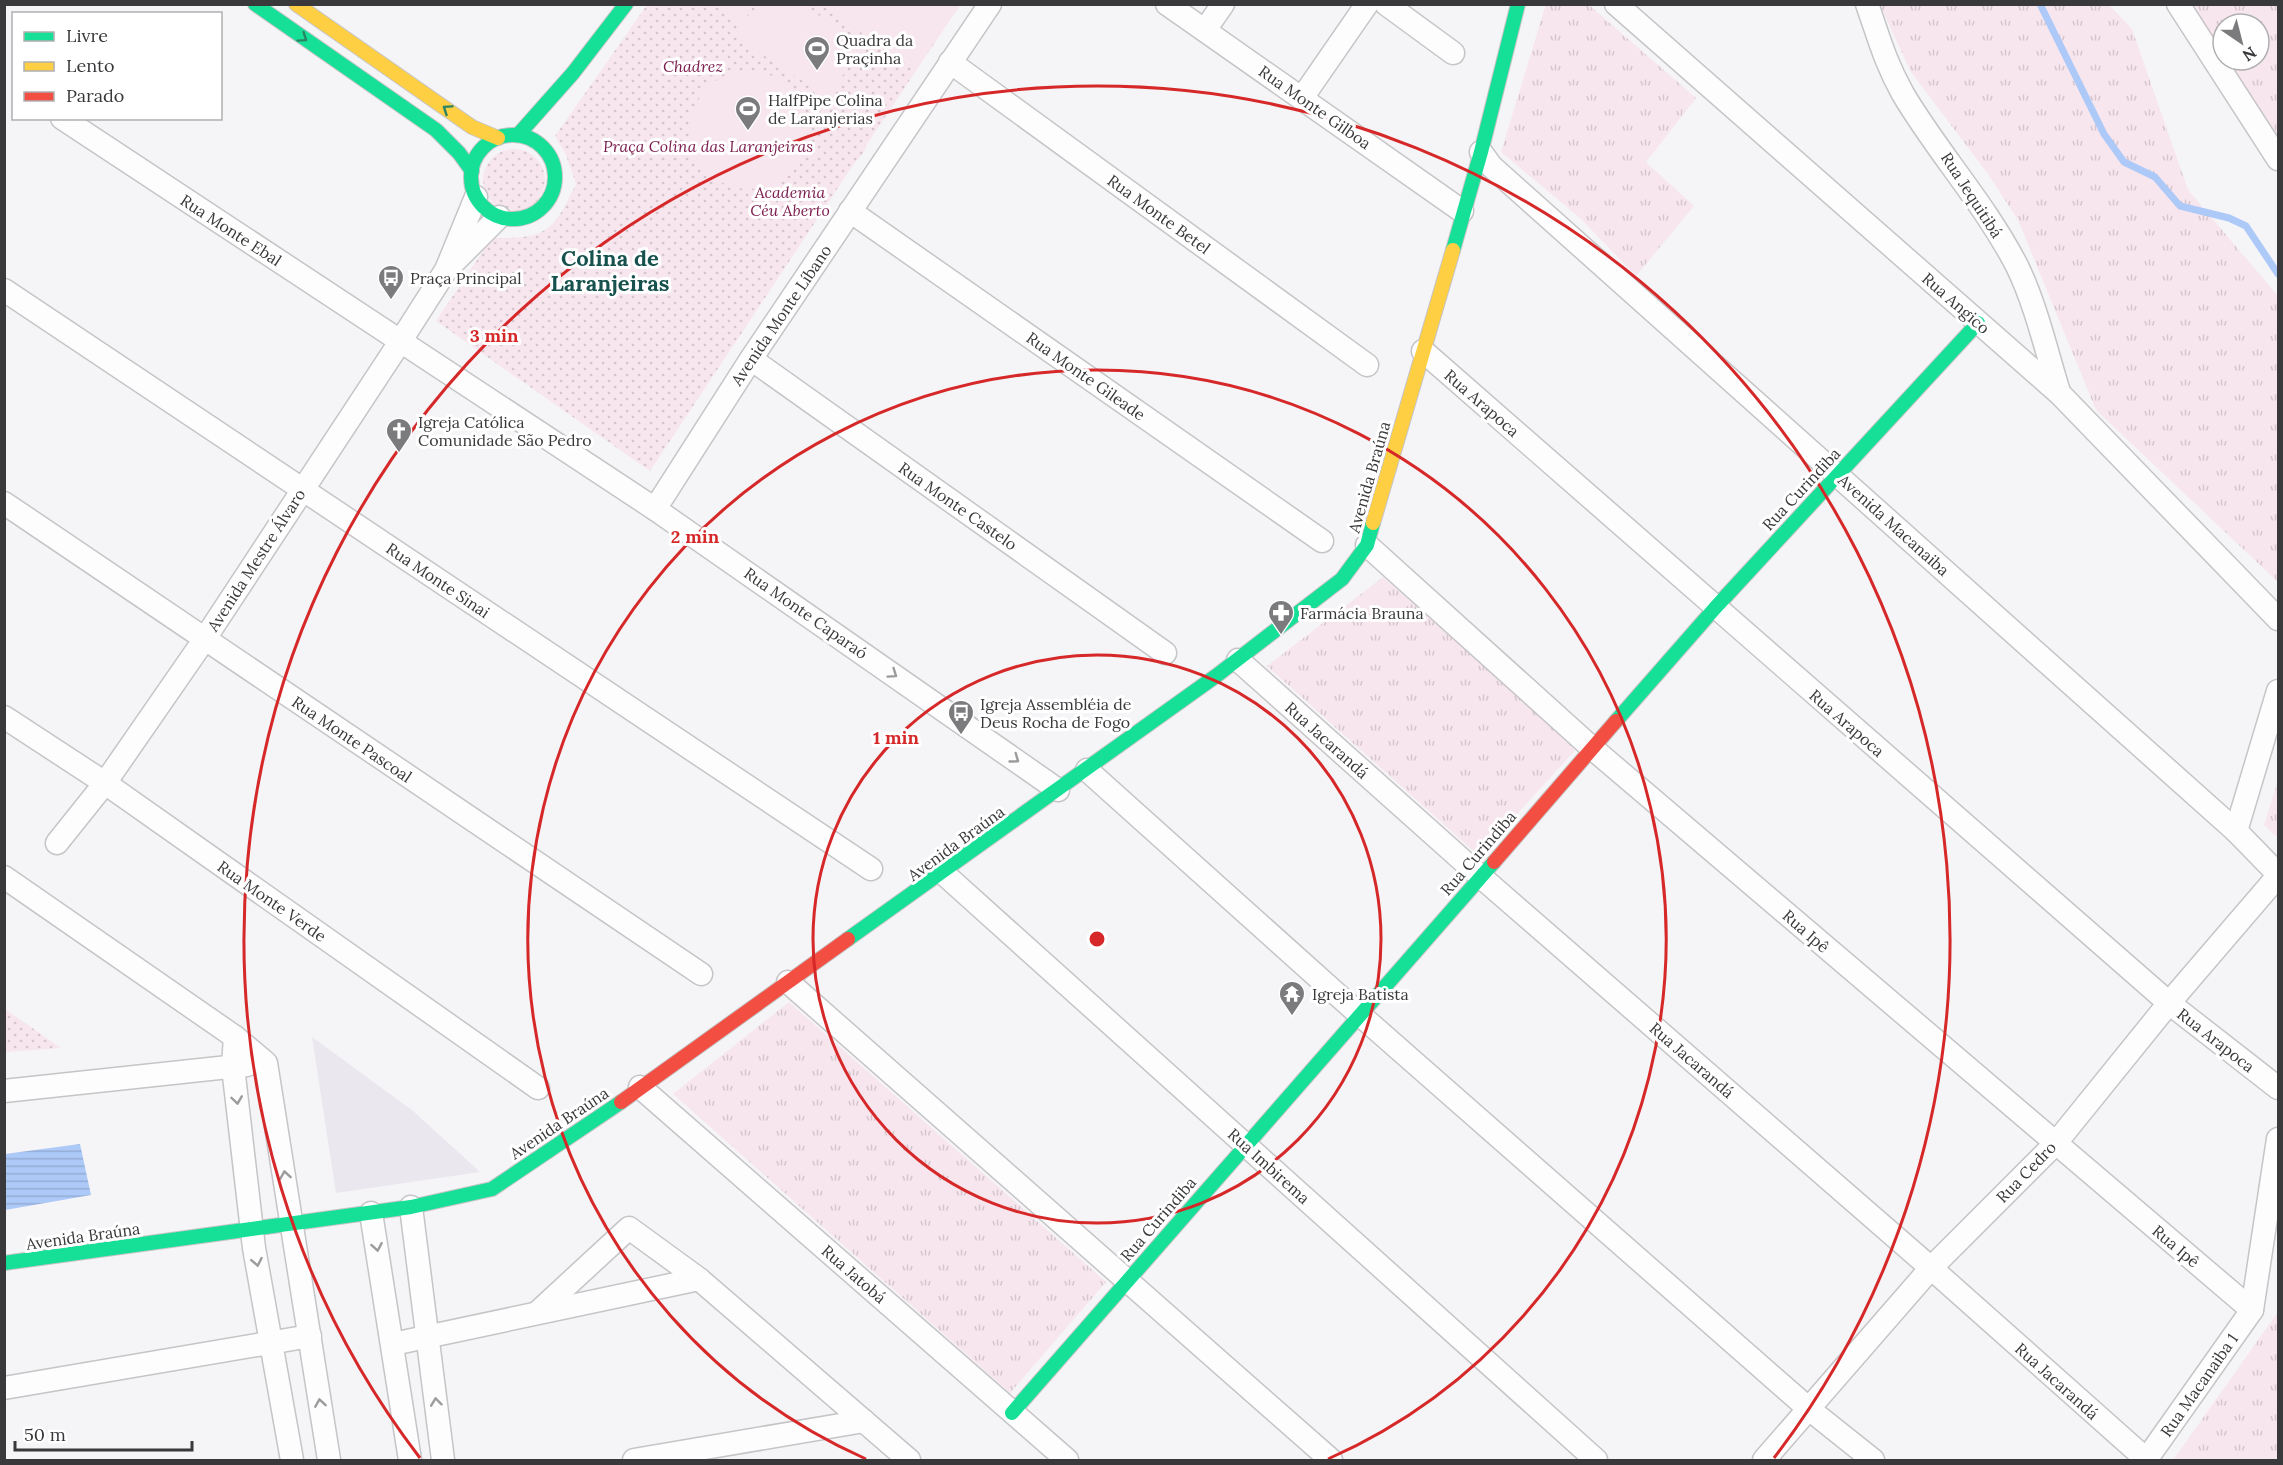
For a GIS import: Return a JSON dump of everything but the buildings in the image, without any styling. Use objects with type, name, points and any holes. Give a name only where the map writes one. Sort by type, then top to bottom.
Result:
[{"type":"street","points":[[255,4],[436,130],[459,153],[472,171]]},
{"type":"street","points":[[296,4],[472,126],[498,138]]},
{"type":"street","name":"Avenida Monte Líbano","points":[[655,509],[752,358],[990,4]]},
{"type":"street","name":"Rua Monte Gilboa","points":[[1167,4],[1462,211]]},
{"type":"street","points":[[1205,30],[1223,4]]},
{"type":"street","points":[[1302,98],[1367,4]]},
{"type":"street","points":[[1386,4],[1453,53]]},
{"type":"street","name":"Avenida Braúna","points":[[4,1263],[411,1207],[492,1189],[582,1130],[1087,770],[1238,660],[1342,579],[1367,545],[1462,211],[1481,152],[1518,4]]},
{"type":"street","name":"Rua Angico","points":[[1616,4],[2060,393],[2278,619]]},
{"type":"street","name":"Rua Jequitibá","points":[[1867,4],[1882,54],[1904,96],[1985,210],[2017,267],[2032,303],[2060,393]]},
{"type":"street","points":[[2178,4],[2278,159]]},
{"type":"street","points":[[518,135],[573,73],[619,7]]},
{"type":"street","name":"Rua Monte Betel","points":[[950,62],[1367,365]]},
{"type":"street","points":[[556,116],[573,73]]},
{"type":"street","name":"Rua Monte Ebal","points":[[65,120],[400,342]]},
{"type":"street","points":[[518,135],[545,142],[555,168],[555,186],[551,197],[544,207],[528,217],[517,219],[499,217],[483,207],[476,197],[471,182],[472,171],[481,151],[498,138],[518,135]]},
{"type":"street","name":"Avenida Macanaiba","points":[[1481,152],[1491,166],[2236,831],[2278,875]]},
{"type":"street","name":"Avenida Mestre Álvaro","points":[[57,843],[105,783],[204,640],[400,342],[446,270],[476,197]]},
{"type":"street","name":"Rua Monte Gileade","points":[[850,211],[1322,541]]},
{"type":"street","name":"Avenida Mestre Álvaro","points":[[446,270],[499,217]]},
{"type":"street","name":"Rua Monte Sinai","points":[[4,290],[871,869]]},
{"type":"street","name":"Rua Curindiba","points":[[1012,1413],[1715,608],[1978,323]]},
{"type":"street","name":"Rua Monte Caparaó","points":[[400,342],[655,509],[1059,790]]},
{"type":"street","name":"Rua Arapoca","points":[[1423,351],[2169,1004],[2278,1088]]},
{"type":"street","name":"Rua Monte Castelo","points":[[752,358],[1165,653]]},
{"type":"street","name":"Rua Monte Pascoal","points":[[4,503],[701,974]]},
{"type":"street","name":"Rua Ipê","points":[[1367,545],[1592,748],[2252,1310]]},
{"type":"street","name":"Rua Jacarandá","points":[[1238,660],[1480,876],[1931,1269],[2146,1460]]},
{"type":"street","points":[[2236,831],[2278,691]]},
{"type":"street","name":"Rua Monte Verde","points":[[4,717],[105,783],[538,1088]]},
{"type":"street","points":[[1087,770],[1359,1014],[1809,1409],[1873,1461]]},
{"type":"street","name":"Rua Imbirema","points":[[943,873],[1596,1461]]},
{"type":"street","name":"Rua Cedro","points":[[1764,1461],[1931,1269],[2055,1144],[2278,875]]},
{"type":"street","points":[[4,877],[235,1037],[266,1063],[329,1461]]},
{"type":"street","points":[[788,982],[1331,1461]]},
{"type":"street","points":[[235,1037],[233,1067],[252,1229],[292,1461]]},
{"type":"street","points":[[4,1091],[266,1063]]},
{"type":"street","name":"Rua Jatobá","points":[[640,1087],[1067,1461]]},
{"type":"street","points":[[2252,1310],[2278,1139]]},
{"type":"street","points":[[411,1207],[443,1461]]},
{"type":"street","points":[[371,1213],[410,1461]]},
{"type":"street","points":[[537,1313],[629,1228],[699,1279],[909,1461]]},
{"type":"street","points":[[393,1344],[699,1279]]},
{"type":"street","name":"Rua Macanaiba 1","points":[[2146,1460],[2252,1310]]},
{"type":"street","points":[[4,1388],[310,1336]]},
{"type":"street","points":[[634,1461],[864,1421]]},
{"type":"shaded area","points":[[312,1037],[413,1111],[480,1172],[336,1193]]},
{"type":"green space","points":[[725,4],[754,5],[740,27],[720,11]]},
{"type":"green space","points":[[1546,4],[1589,5],[1696,98],[1646,162],[1694,206],[1636,276],[1580,218],[1501,152]]},
{"type":"green space","name":"Praça Colina das Laranjeiras","points":[[647,5],[960,5],[650,471],[436,321],[492,238],[525,237],[537,234],[554,222],[561,213],[576,184],[566,155],[555,136]]},
{"type":"green space","name":"Quadra da Praçinha","points":[[759,5],[804,5],[864,46],[827,97],[736,37]]},
{"type":"green space","points":[[821,5],[960,5],[915,70]]},
{"type":"green space","points":[[1880,5],[2109,5],[2132,29],[2188,190],[2278,296],[2278,582],[2096,410],[2018,220],[1988,174],[1911,72]]},
{"type":"green space","points":[[2187,5],[2278,5],[2278,145],[2231,72],[2271,72],[2271,12],[2211,12],[2211,42]]},
{"type":"green space","name":"HalfPipe Colina de Laranjerias","points":[[749,71],[772,75],[791,88],[804,107],[808,130],[804,153],[791,172],[772,185],[749,189],[726,185],[707,172],[694,153],[690,130],[694,107],[707,88],[726,75]]},
{"type":"green space","points":[[508,149],[520,149],[536,158],[543,168],[545,180],[543,192],[536,202],[520,211],[508,211],[497,206],[488,197],[483,186],[483,174],[488,163],[497,154]]},
{"type":"green space","points":[[1383,577],[1577,748],[1479,856],[1267,666]]},
{"type":"green space","points":[[2278,781],[2278,838],[2264,825]]},
{"type":"green space","points":[[789,1002],[1106,1282],[1010,1393],[673,1094]]},
{"type":"green space","points":[[5,1009],[61,1048],[5,1052]]},
{"type":"green space","points":[[2278,1312],[2278,1460],[2173,1460]]},
{"type":"water","points":[[80,1144],[91,1195],[5,1210],[5,1154]]},
{"type":"waterway","points":[[2040,4],[2104,134],[2124,162],[2155,177],[2180,206],[2229,218],[2246,226],[2278,274]]},
{"type":"traffic: fast","points":[[255,4],[436,130],[459,153],[472,171]]},
{"type":"traffic: fast","points":[[518,135],[573,73],[626,4]]},
{"type":"traffic: fast","points":[[1453,250],[1481,152],[1518,4]]},
{"type":"traffic: fast","points":[[513,135],[529,138],[543,147],[552,161],[555,177],[552,193],[543,207],[529,216],[513,219],[497,216],[483,207],[474,193],[471,177],[474,161],[483,147],[497,138],[513,135]]},
{"type":"traffic: fast","points":[[1616,721],[1715,608],[1978,323]]},
{"type":"traffic: fast","points":[[848,939],[1216,676],[1342,579],[1367,545],[1373,523]]},
{"type":"traffic: fast","points":[[1012,1413],[1494,862]]},
{"type":"traffic: fast","points":[[4,1263],[411,1207],[492,1189],[621,1102]]},
{"type":"traffic: slow","points":[[296,4],[472,127],[498,138]]},
{"type":"traffic: slow","points":[[1373,523],[1453,250]]},
{"type":"traffic: jam","points":[[1494,862],[1616,721]]},
{"type":"traffic: jam","points":[[621,1102],[848,939]]},
{"type":"place","name":"Quadra da Praçinha","points":[[817,72]]},
{"type":"place","name":"HalfPipe Colina de Laranjerias","points":[[748,132]]},
{"type":"place","name":"Praça Principal","points":[[391,301]]},
{"type":"place","name":"Igreja Católica Comunidade São Pedro","points":[[399,454]]},
{"type":"place","name":"Farmácia Brauna","points":[[1281,636]]},
{"type":"place","name":"Igreja Assembléia de Deus Rocha de Fogo","points":[[961,736]]},
{"type":"place","name":"Igreja Batista","points":[[1292,1017]]},
{"type":"district","name":"Colina de Laranjeiras","points":[[610,270]]},
{"type":"park label","name":"Chadrez","points":[[693,66]]},
{"type":"park label","name":"Academia Céu Aberto","points":[[790,201]]}]
